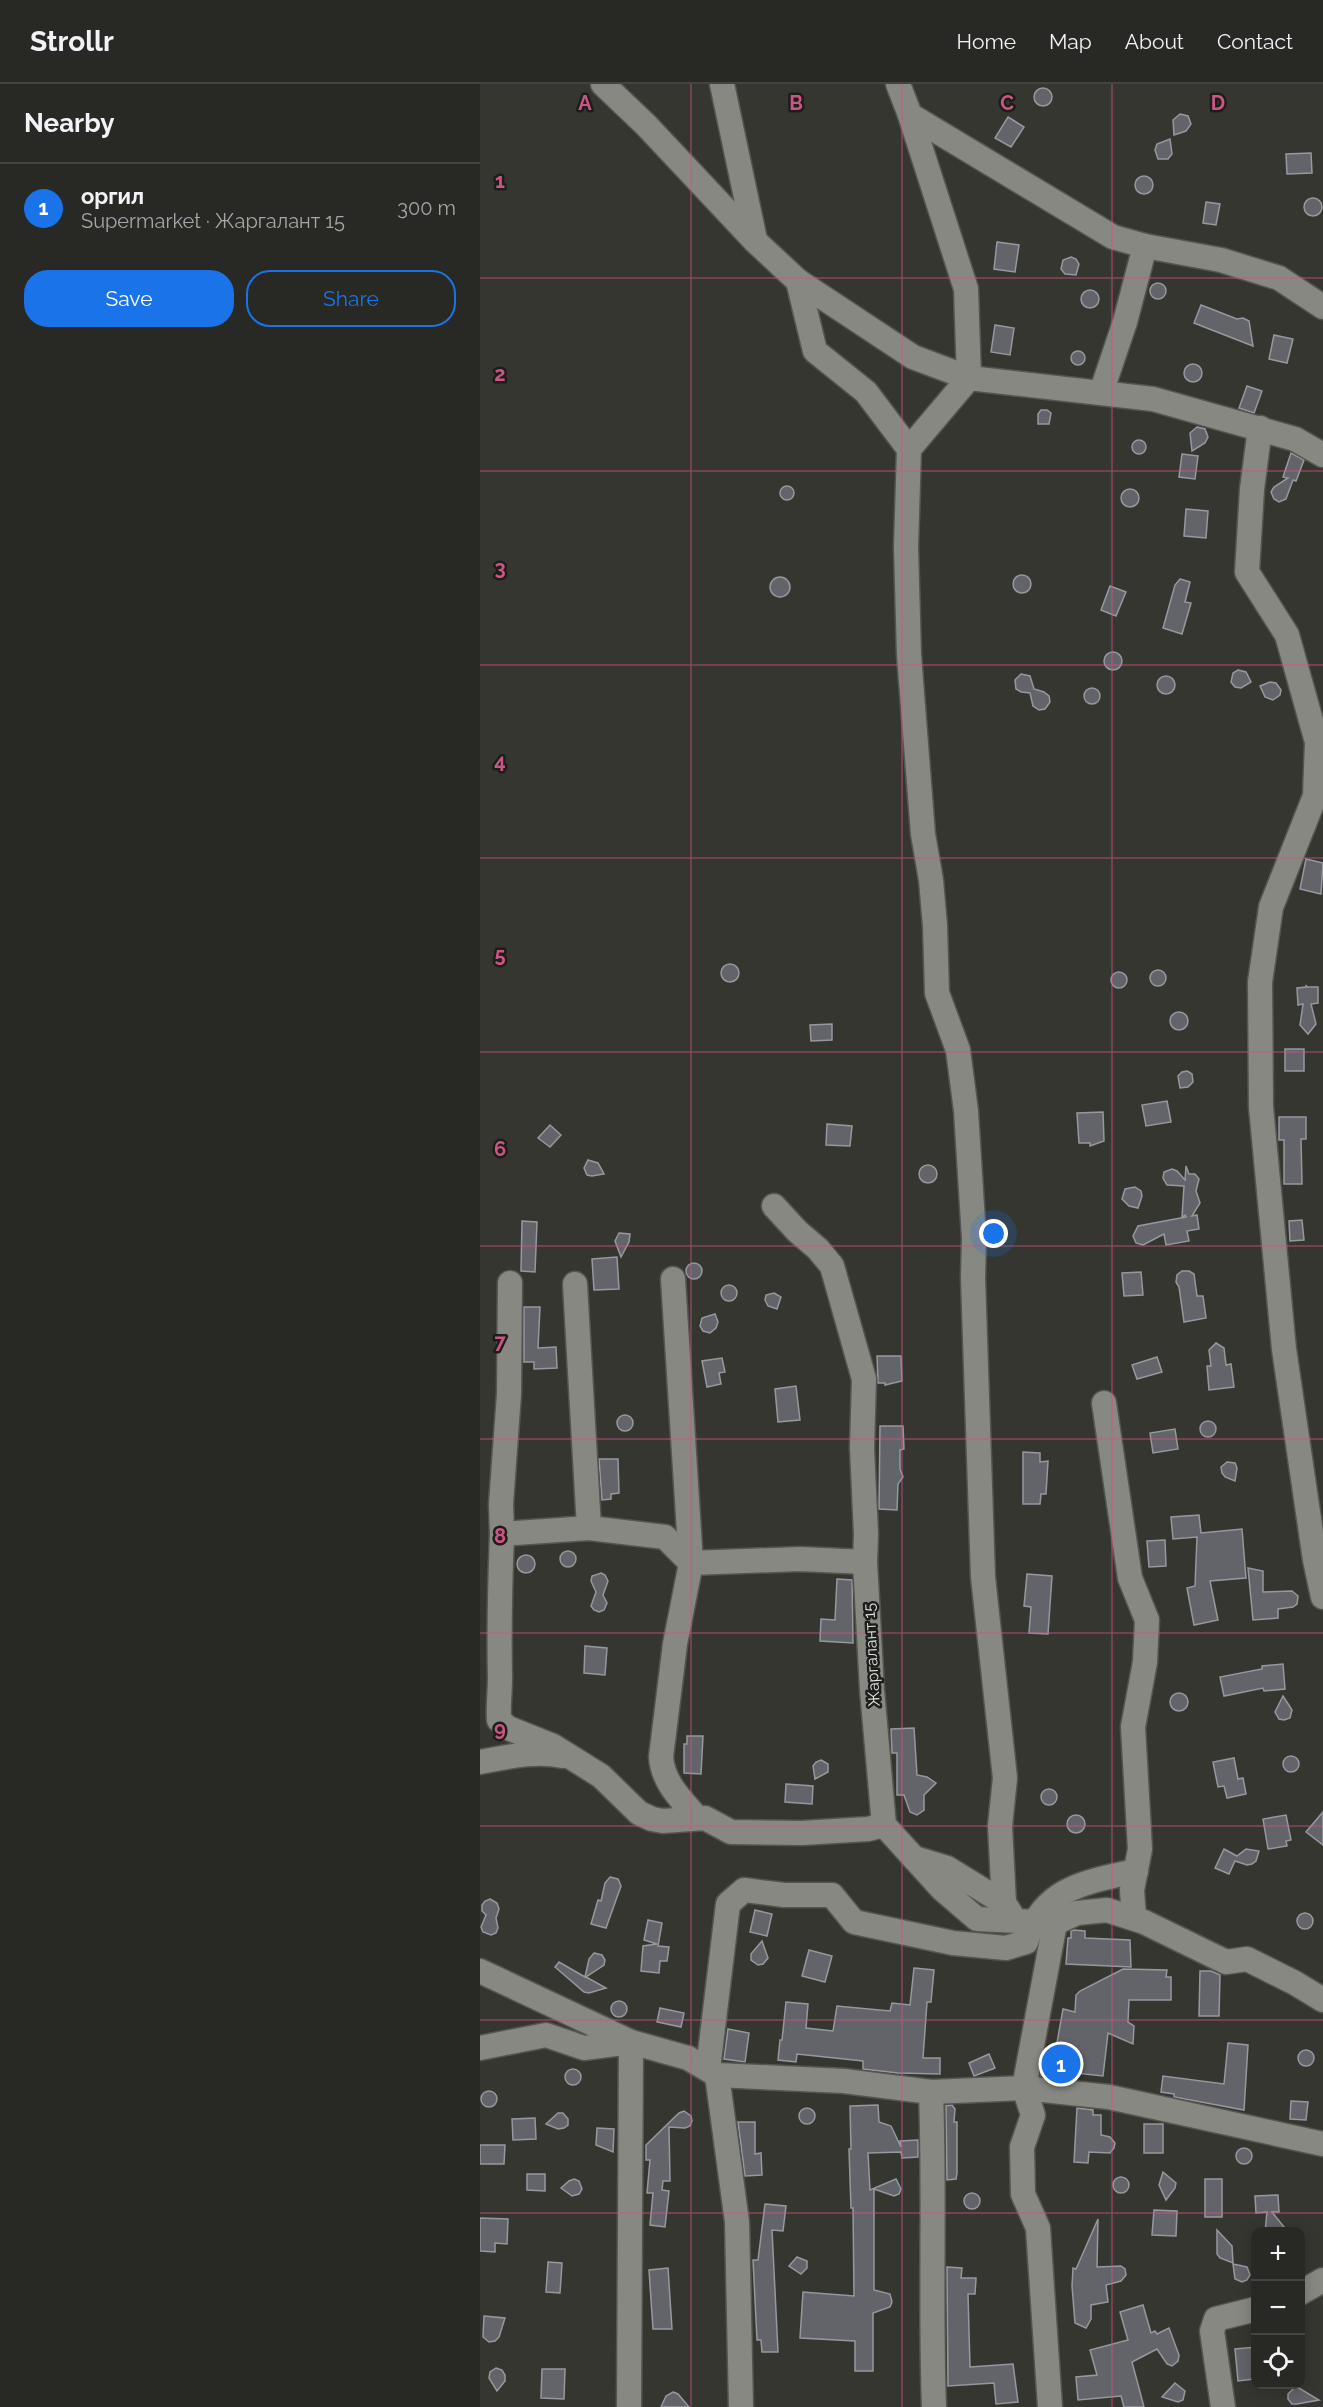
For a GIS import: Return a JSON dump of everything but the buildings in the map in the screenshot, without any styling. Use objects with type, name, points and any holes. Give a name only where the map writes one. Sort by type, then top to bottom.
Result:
[{"type":"street","points":[[603,84],[646,125],[755,241],[798,281],[912,357],[969,378],[1153,399],[1295,438],[1323,455]]},
{"type":"street","points":[[722,84],[755,241]]},
{"type":"street","points":[[898,84],[966,289],[969,378],[909,449],[906,547],[909,655],[923,834],[931,880],[935,926],[937,993],[958,1050],[966,1111],[974,1238],[973,1278],[983,1577],[1005,1778],[1000,1826],[1027,1917],[1024,2088],[1033,2115],[1022,2147],[1023,2194],[1038,2228],[1050,2407]]},
{"type":"street","points":[[910,115],[1113,237],[1145,246],[1221,260],[1279,278],[1323,306]]},
{"type":"street","points":[[1101,393],[1125,322],[1145,246]]},
{"type":"street","points":[[798,281],[815,351],[866,392],[909,449]]},
{"type":"street","points":[[1260,428],[1252,489],[1247,572],[1287,635],[1317,742],[1315,796],[1271,907],[1260,982],[1261,1107],[1284,1349],[1315,1560],[1323,1597]]},
{"type":"street","name":"Жаргалант 15","points":[[774,1206],[832,1266],[864,1379],[862,1448],[865,1562],[872,1690],[884,1825]]},
{"type":"street","points":[[673,1280],[691,1563],[675,1644],[661,1757],[662,1771],[667,1782],[697,1818]]},
{"type":"street","points":[[510,1283],[509,1394],[501,1504],[499,1607],[499,1720],[508,1728],[553,1746],[600,1776],[639,1813],[652,1820],[705,1818],[731,1832],[802,1833],[868,1829],[884,1825],[914,1858],[947,1868],[1027,1917],[1107,1910],[1134,1918],[1226,1962],[1247,1959],[1323,2000]]},
{"type":"street","points":[[575,1284],[588,1528]]},
{"type":"street","points":[[1104,1403],[1130,1578],[1147,1620],[1145,1662],[1133,1727],[1140,1850],[1132,1890],[1134,1918]]},
{"type":"street","points":[[502,1534],[588,1528],[665,1537],[691,1563],[800,1559],[865,1562]]},
{"type":"street","points":[[480,1762],[512,1756],[550,1753],[571,1758]]},
{"type":"street","points":[[1027,1917],[1084,1882],[1136,1870]]},
{"type":"street","points":[[741,2407],[736,2222],[713,2072],[728,1904],[744,1890],[784,1895],[832,1895],[854,1922],[953,1943],[1006,1948],[1026,1942],[1027,1917]]},
{"type":"street","points":[[480,1971],[631,2042],[688,2058],[713,2072],[844,2081],[931,2092],[1024,2088],[1109,2097],[1323,2144]]},
{"type":"street","points":[[480,2048],[546,2035],[584,2048],[631,2042]]},
{"type":"street","points":[[629,2407],[631,2042]]},
{"type":"street","points":[[931,2092],[934,2175],[932,2345],[934,2407]]},
{"type":"street","points":[[1305,2290],[1323,2280]]},
{"type":"street","points":[[1223,2407],[1212,2331],[1216,2319],[1251,2310]]},
{"type":"place","name":"оргил","points":[[1061,2064]]}]
